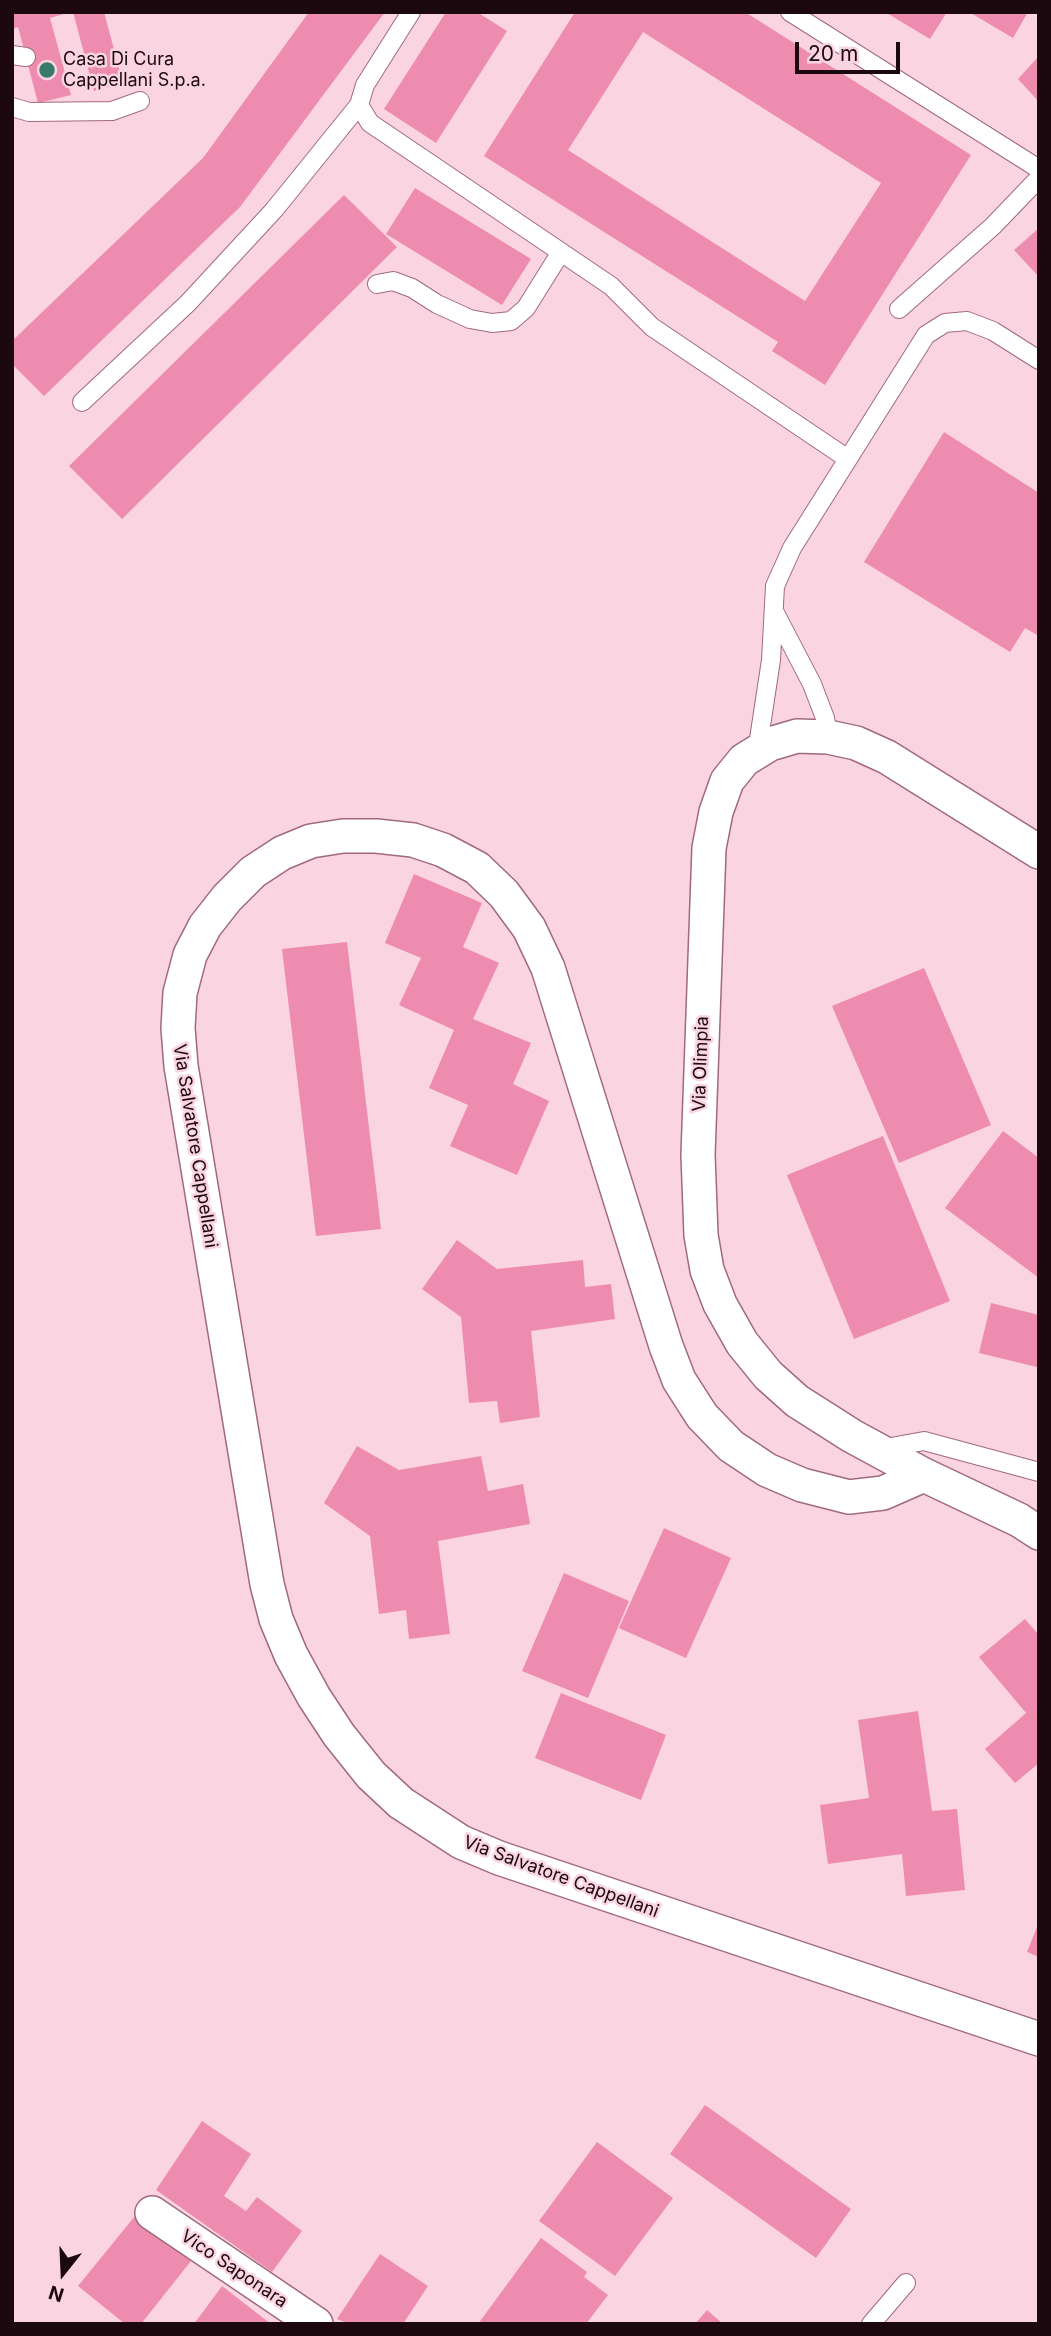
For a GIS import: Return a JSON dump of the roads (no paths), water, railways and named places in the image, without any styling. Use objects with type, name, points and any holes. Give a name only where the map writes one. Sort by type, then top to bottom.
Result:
[{"type":"street","name":"Via Olimpia","points":[[1039,852],[887,757],[856,743],[828,737],[797,736],[770,744],[744,760],[727,781],[716,812],[709,848],[698,1156],[701,1236],[707,1270],[720,1304],[742,1343],[768,1376],[797,1401],[877,1450],[1039,1533]]},
{"type":"street","name":"Via Salvatore Cappellani","points":[[923,1475],[883,1493],[849,1497],[802,1485],[767,1470],[731,1446],[702,1416],[679,1380],[666,1346],[548,968],[529,928],[504,894],[477,868],[443,850],[412,840],[342,836],[311,841],[282,853],[253,872],[227,898],[205,926],[190,955],[180,993],[178,1028],[181,1066],[267,1584],[276,1619],[291,1655],[339,1735],[371,1775],[401,1803],[461,1842],[486,1853],[1039,2039]]},
{"type":"street","name":"Vico Saponara","points":[[152,2213],[316,2324]]},
{"type":"lane","points":[[82,402],[188,303],[266,219],[359,105],[365,85],[411,12]]},
{"type":"lane","points":[[790,12],[1039,169]]},
{"type":"lane","points":[[12,107],[29,112],[112,111],[140,101]]},
{"type":"lane","points":[[359,105],[370,123],[611,286],[652,327],[848,459]]},
{"type":"lane","points":[[899,309],[993,226],[1039,178]]},
{"type":"lane","points":[[377,284],[393,281],[412,288],[470,320],[492,323],[511,321],[526,308],[561,251]]},
{"type":"lane","points":[[757,752],[765,706],[775,612],[775,586],[792,548],[926,335],[945,323],[967,321],[993,331],[1039,360]]},
{"type":"lane","points":[[775,612],[812,684],[825,718],[828,737]]},
{"type":"lane","points":[[877,1450],[923,1441],[1039,1472]]},
{"type":"lane","points":[[871,2324],[905,2283]]},
{"type":"place","name":"Casa Di Cura Cappellani S.p.a.","points":[[47,70]]}]
